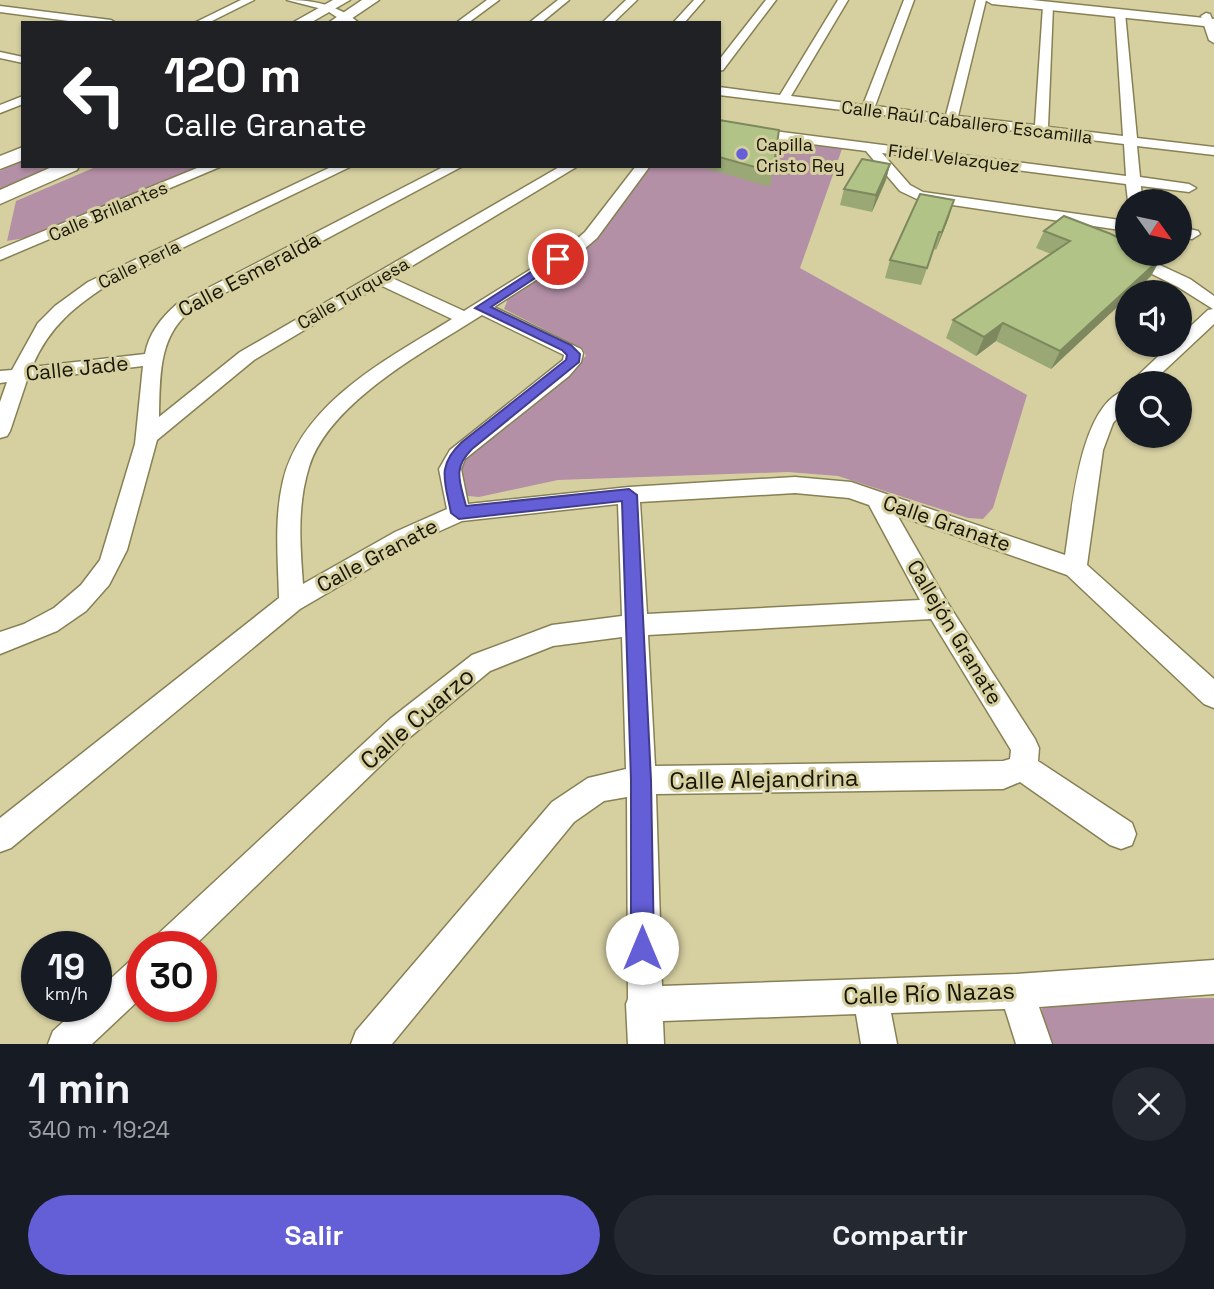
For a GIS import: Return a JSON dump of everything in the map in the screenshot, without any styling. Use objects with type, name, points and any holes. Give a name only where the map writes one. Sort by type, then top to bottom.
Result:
[{"type":"main road","points":[[303,21],[343,0]]},
{"type":"main road","points":[[345,21],[372,0]]},
{"type":"main road","points":[[992,0],[1160,7],[1206,14]]},
{"type":"main road","points":[[1129,0],[1206,14]]},
{"type":"main road","points":[[1045,3],[1120,13],[1206,14]]},
{"type":"main road","points":[[0,198],[66,168]]},
{"type":"street","points":[[204,21],[249,0]]},
{"type":"street","points":[[292,0],[330,8],[345,21]]},
{"type":"street","points":[[464,21],[494,0]]},
{"type":"street","points":[[537,21],[564,0]]},
{"type":"street","points":[[609,21],[632,0]]},
{"type":"street","points":[[680,21],[699,0]]},
{"type":"street","points":[[721,65],[771,0]]},
{"type":"street","points":[[783,99],[843,0]]},
{"type":"street","points":[[867,110],[909,0]]},
{"type":"street","points":[[951,120],[981,0]]},
{"type":"street","points":[[1041,131],[1045,3]]},
{"type":"street","points":[[0,9],[95,21]]},
{"type":"street","points":[[1120,13],[1134,189]]},
{"type":"street","points":[[1206,14],[1214,40]]},
{"type":"street","points":[[0,55],[21,60]]},
{"type":"street","name":"Calle Raúl Caballero Escamilla","points":[[721,91],[1214,151]]},
{"type":"street","points":[[0,109],[21,101]]},
{"type":"street","name":"Fidel Velazquez","points":[[721,128],[1189,188]]},
{"type":"street","points":[[870,147],[905,188],[919,196],[1115,224]]},
{"type":"street","name":"Calle Brillantes","points":[[0,255],[210,168]]},
{"type":"street","name":"Calle Perla","points":[[0,432],[34,343],[53,316],[81,294],[108,277],[341,168]]},
{"type":"street","name":"Calle Esmeralda","points":[[0,642],[46,626],[92,590],[110,563],[147,438],[154,359],[164,323],[172,314],[452,168]]},
{"type":"street","name":"Calle Turquesa","points":[[147,438],[247,356],[568,168]]},
{"type":"street","points":[[291,602],[289,517],[299,464],[323,425],[349,398],[381,372],[577,247],[591,235],[641,169]]},
{"type":"street","points":[[1111,248],[1184,283],[1214,304]]},
{"type":"street","points":[[379,278],[574,354],[572,362],[562,372],[457,455],[450,469],[459,513]]},
{"type":"street","points":[[1153,371],[1214,314]]},
{"type":"street","name":"Calle Jade","points":[[0,377],[154,359]]},
{"type":"street","points":[[1115,409],[1104,421],[1093,450],[1075,568],[1214,696]]},
{"type":"street","name":"Calle Granate","points":[[0,837],[291,602],[403,538],[459,513],[629,495],[820,486],[877,499],[1075,568]]},
{"type":"street","points":[[629,495],[641,780],[643,1004],[646,1044]]},
{"type":"street","name":"Callejón Granate","points":[[877,499],[938,609],[1025,748],[1023,768]]},
{"type":"street","name":"Calle Cuarzo","points":[[186,931],[400,728],[481,663],[552,636],[635,625],[938,609]]},
{"type":"street","points":[[1023,768],[1121,834]]},
{"type":"street","name":"Calle Alejandrina","points":[[369,1044],[563,812],[598,788],[641,780],[1003,775],[1023,768]]},
{"type":"street","name":"Calle Río Nazas","points":[[643,1004],[1016,991],[1214,977]]},
{"type":"street","points":[[66,1044],[126,987]]},
{"type":"street","points":[[1016,991],[1034,1044]]},
{"type":"street","points":[[870,995],[879,1044]]},
{"type":"shaded area","points":[[721,132],[842,149],[800,268],[1027,395],[993,508],[983,519],[968,518],[838,476],[788,472],[558,480],[479,497],[468,496],[461,491],[458,478],[462,457],[586,356],[583,349],[504,309],[508,299],[580,251],[602,230],[650,168],[721,168]]},
{"type":"shaded area","points":[[21,162],[21,168],[56,168],[0,191],[0,171]]},
{"type":"shaded area","points":[[93,168],[201,168],[43,235],[7,241],[16,201]]},
{"type":"shaded area","points":[[1214,998],[1214,1044],[1048,1044],[1040,1016],[1043,1006],[1052,1000]]},
{"type":"building","points":[[721,120],[779,130],[773,172],[721,158]]},
{"type":"building","points":[[862,159],[890,164],[876,195],[844,189]]},
{"type":"building","points":[[920,194],[954,200],[942,232],[939,232],[927,268],[890,260]]},
{"type":"building","points":[[1064,216],[1115,236],[1115,266],[1152,266],[1137,280],[1115,280],[1115,300],[1060,351],[1003,323],[984,337],[953,320],[1070,241],[1044,231]]},
{"type":"place","name":"Capilla Cristo Rey","points":[[742,154]]},
{"type":"route","points":[[558,259],[482,308],[566,348],[574,354],[572,362],[467,445],[457,455],[450,469],[459,513],[629,495],[641,780],[642,948]]}]
